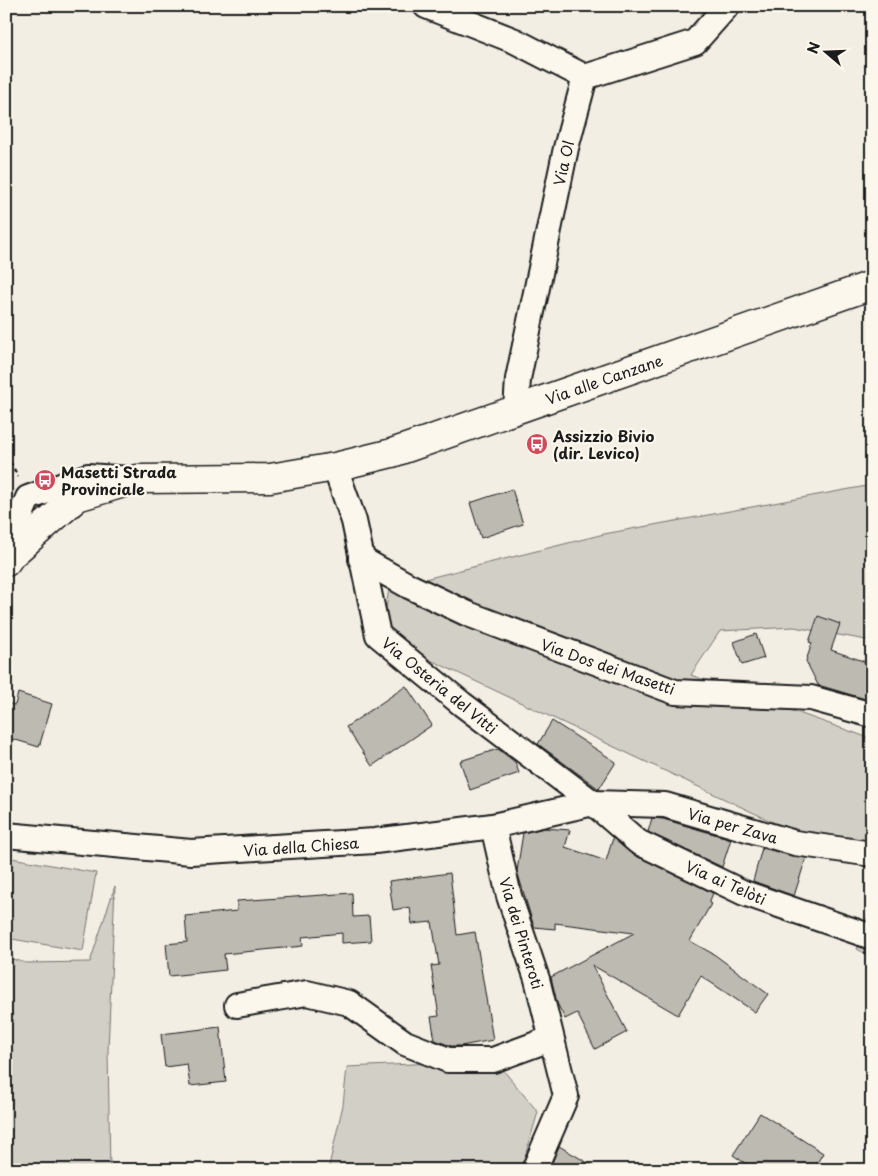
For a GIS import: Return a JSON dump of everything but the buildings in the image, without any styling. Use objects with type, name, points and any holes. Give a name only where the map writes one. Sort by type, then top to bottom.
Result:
[{"type":"main road","name":"Via alle Canzane","points":[[8,558],[77,497],[137,479],[270,478],[335,467],[392,453],[872,285]]},
{"type":"street","points":[[426,6],[515,41],[585,77],[695,42],[728,6]]},
{"type":"street","name":"Via Ol","points":[[516,410],[522,360],[566,148],[585,77]]},
{"type":"street","name":"Via Osteria del Vitti","points":[[335,467],[354,521],[378,635],[462,704],[593,803]]},
{"type":"street","name":"Via Dos dei Masetti","points":[[361,559],[409,586],[468,614],[675,692],[811,698],[872,715]]},
{"type":"street","name":"Via della Chiesa","points":[[6,836],[191,852],[375,841],[494,826],[593,803]]},
{"type":"street","name":"Via per Zava","points":[[593,803],[665,805],[796,843],[872,854]]},
{"type":"street","name":"Via ai Telòti","points":[[593,803],[638,842],[744,893],[872,937]]},
{"type":"street","name":"Via dei Pinteroti","points":[[494,826],[509,896],[537,979],[550,1039],[566,1096],[534,1170]]},
{"type":"street","points":[[236,1005],[307,993],[349,1003],[405,1043],[448,1060],[493,1060],[550,1039]]},
{"type":"shaded area","points":[[872,485],[872,641],[794,627],[720,631],[691,675],[872,739],[872,848],[811,840],[382,637],[389,588],[604,534]]},
{"type":"shaded area","points":[[6,857],[96,873],[83,951],[6,938]]},
{"type":"shaded area","points":[[115,886],[108,1050],[110,1170],[6,1170],[6,957],[26,963],[90,962]]},
{"type":"shaded area","points":[[872,903],[872,957],[857,949]]},
{"type":"shaded area","points":[[435,1063],[503,1070],[538,1112],[521,1170],[328,1170],[343,1105],[347,1067]]},
{"type":"place","name":"Assizzio Bivio (dir. Levico)","points":[[537,444]]},
{"type":"place","name":"Masetti Strada Provinciale","points":[[45,480]]}]
